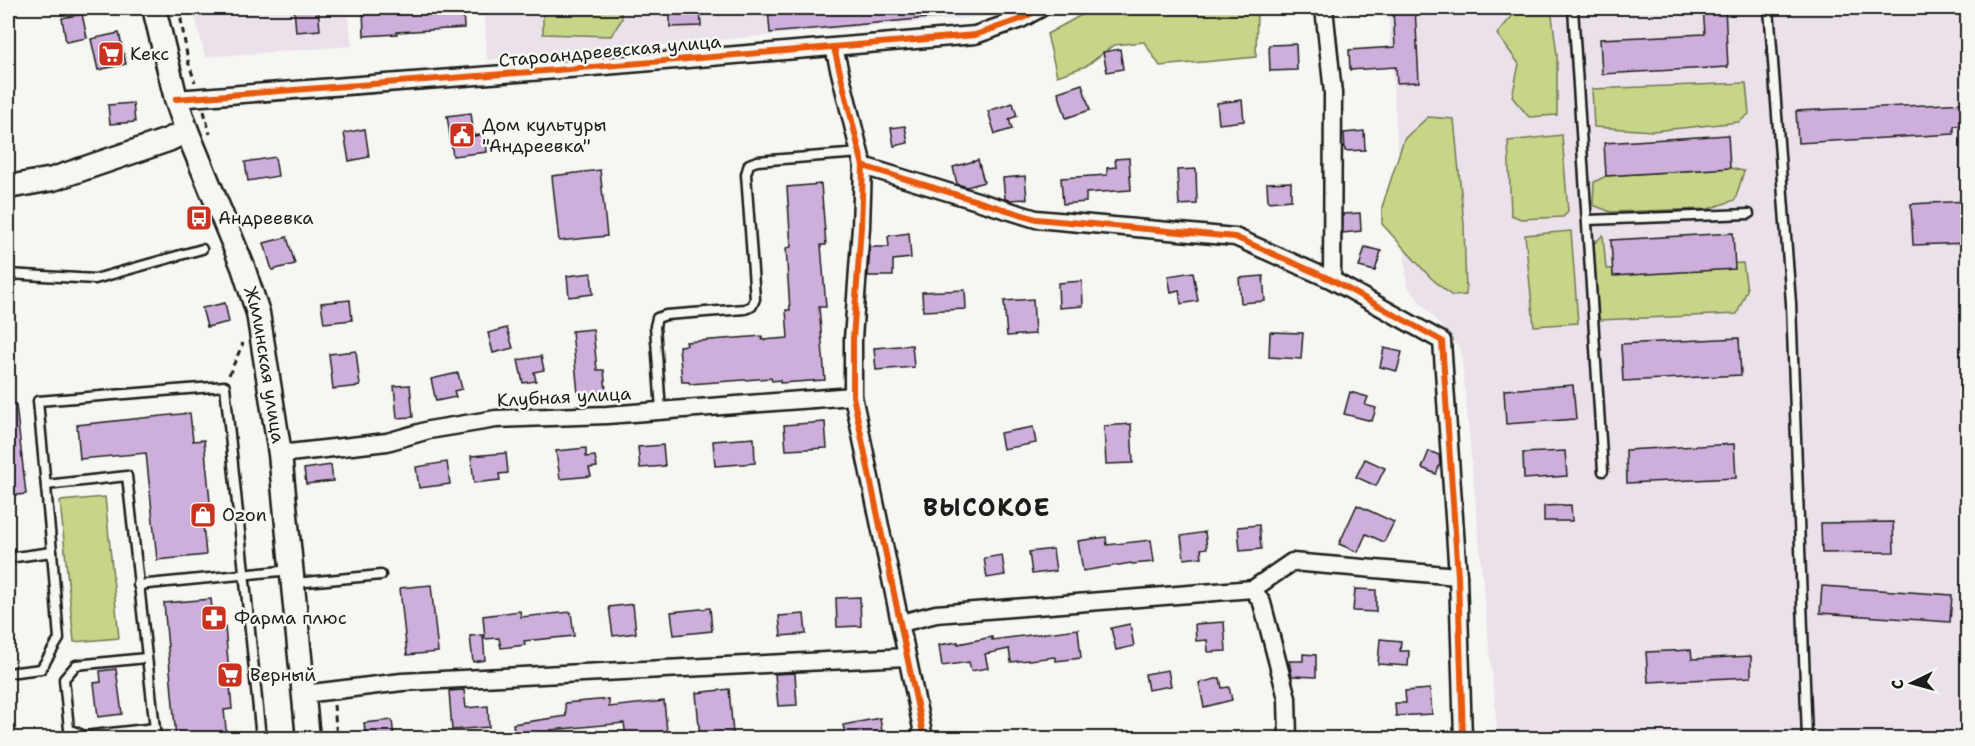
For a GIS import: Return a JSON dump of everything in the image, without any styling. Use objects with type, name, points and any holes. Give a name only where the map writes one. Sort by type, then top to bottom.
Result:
[{"type":"main road","name":"Жилинская улица","points":[[154,8],[176,99],[243,267],[258,313],[280,453],[308,738]]},
{"type":"main road","points":[[8,187],[53,179],[168,140],[187,131]]},
{"type":"street","name":"Староандреевская улица","points":[[176,99],[975,35],[1021,19],[1041,8]]},
{"type":"street","points":[[1324,8],[1333,93],[1332,280]]},
{"type":"street","points":[[834,48],[861,159],[861,227],[853,339],[853,396],[924,738]]},
{"type":"street","points":[[861,159],[1036,219],[1235,237],[1332,280],[1442,341],[1458,576],[1463,738]]},
{"type":"street","name":"Клубная улица","points":[[280,453],[387,442],[429,430],[496,419],[661,411],[853,396]]},
{"type":"street","points":[[901,623],[936,614],[1253,589],[1292,562],[1458,576]]},
{"type":"street","points":[[1253,589],[1263,603],[1287,698],[1288,738]]},
{"type":"street","points":[[304,694],[402,682],[907,657]]},
{"type":"lane","points":[[1573,8],[1604,471]]},
{"type":"lane","points":[[1769,8],[1791,303],[1807,738]]},
{"type":"lane","points":[[661,411],[655,326],[657,318],[666,315],[745,309],[752,306],[756,299],[746,174],[748,164],[757,161],[861,159]]},
{"type":"lane","points":[[1588,220],[1749,214]]},
{"type":"lane","points":[[8,274],[95,279],[202,249]]},
{"type":"lane","points":[[8,673],[41,669],[59,639],[38,401],[225,386],[261,738]]},
{"type":"lane","points":[[46,485],[127,476],[156,738]]},
{"type":"lane","points":[[8,558],[52,552]]},
{"type":"lane","points":[[138,585],[244,574],[292,577],[381,575]]},
{"type":"lane","points":[[146,658],[76,665],[64,679],[69,729],[84,736],[155,728]]},
{"type":"path","points":[[179,8],[188,61],[200,97]]},
{"type":"path","points":[[225,386],[244,341]]},
{"type":"path","points":[[333,691],[337,738]]},
{"type":"shaded area","points":[[193,8],[347,8],[352,46],[205,57]]},
{"type":"shaded area","points":[[484,8],[1014,8],[1001,15],[487,60]]},
{"type":"shaded area","points":[[1388,8],[1967,8],[1967,738],[1498,738],[1461,350],[1407,286]]},
{"type":"green space","points":[[543,8],[620,8],[622,19],[611,36],[543,34]]},
{"type":"green space","points":[[1094,8],[1257,8],[1256,57],[1160,66],[1144,42],[1114,45],[1086,66],[1057,76],[1047,34]]},
{"type":"green space","points":[[1519,8],[1551,8],[1557,55],[1557,115],[1529,117],[1512,97],[1519,64],[1497,34]]},
{"type":"green space","points":[[1746,83],[1749,114],[1739,122],[1653,131],[1594,127],[1592,89]]},
{"type":"green space","points":[[1428,117],[1454,119],[1464,224],[1466,295],[1452,296],[1430,277],[1382,224],[1382,207],[1404,139]]},
{"type":"green space","points":[[1562,135],[1568,212],[1563,217],[1521,219],[1511,215],[1508,141]]},
{"type":"green space","points":[[1730,168],[1744,171],[1735,200],[1708,209],[1611,212],[1593,205],[1594,182],[1606,176]]},
{"type":"green space","points":[[1571,231],[1578,323],[1534,326],[1525,235]]},
{"type":"green space","points":[[1603,235],[1606,269],[1743,263],[1747,290],[1737,314],[1599,320],[1598,304],[1584,253]]},
{"type":"green space","points":[[105,497],[119,638],[74,642],[60,501]]},
{"type":"building","points":[[294,8],[318,8],[320,30],[296,32]]},
{"type":"building","points":[[363,8],[463,8],[464,28],[364,36]]},
{"type":"building","points":[[670,8],[700,8],[701,26],[670,27]]},
{"type":"building","points":[[768,8],[938,8],[939,17],[770,33]]},
{"type":"building","points":[[1393,8],[1415,8],[1419,82],[1397,83],[1396,67],[1350,70],[1349,50],[1395,47]]},
{"type":"building","points":[[1703,8],[1725,8],[1728,67],[1602,74],[1600,39],[1705,34]]},
{"type":"building","points":[[82,14],[87,38],[66,42],[62,18]]},
{"type":"building","points":[[119,33],[126,64],[98,70],[91,39]]},
{"type":"building","points":[[1296,44],[1297,70],[1270,71],[1269,45]]},
{"type":"building","points":[[1120,49],[1123,69],[1107,72],[1103,52]]},
{"type":"building","points":[[1082,84],[1090,110],[1066,118],[1058,92]]},
{"type":"building","points":[[1242,100],[1244,121],[1219,124],[1217,103]]},
{"type":"building","points":[[133,103],[135,122],[110,124],[108,105]]},
{"type":"building","points":[[1013,103],[1017,116],[1009,119],[1012,129],[995,134],[988,111]]},
{"type":"building","points":[[1968,103],[1968,125],[1954,126],[1954,134],[1798,143],[1796,111]]},
{"type":"building","name":"Дом культуры \"Андреевка\"","points":[[471,113],[474,136],[485,134],[487,152],[453,156],[447,116]]},
{"type":"building","points":[[905,126],[908,143],[894,146],[891,128]]},
{"type":"building","points":[[365,129],[369,157],[349,161],[344,133]]},
{"type":"building","points":[[1364,131],[1365,150],[1345,151],[1344,133]]},
{"type":"building","points":[[1728,135],[1730,168],[1606,176],[1604,143]]},
{"type":"building","points":[[275,157],[278,176],[248,181],[245,162]]},
{"type":"building","points":[[1129,158],[1131,190],[1086,193],[1086,202],[1063,204],[1061,178],[1107,175],[1107,168],[1116,167],[1115,159]]},
{"type":"building","points":[[978,160],[984,182],[967,187],[957,184],[953,167]]},
{"type":"building","points":[[1196,169],[1197,204],[1179,205],[1177,170]]},
{"type":"building","points":[[600,170],[607,236],[559,241],[552,176]]},
{"type":"building","points":[[1025,176],[1027,199],[1005,199],[1003,178]]},
{"type":"building","points":[[1291,182],[1291,200],[1268,202],[1267,183]]},
{"type":"building","points":[[821,184],[826,245],[821,245],[826,307],[819,307],[825,380],[780,383],[780,380],[772,381],[771,378],[690,384],[682,382],[679,346],[687,345],[686,342],[762,336],[762,340],[788,338],[786,310],[790,310],[786,248],[791,247],[787,187]]},
{"type":"building","points":[[1968,201],[1968,243],[1913,245],[1911,204]]},
{"type":"building","points":[[1360,213],[1361,231],[1343,233],[1343,214]]},
{"type":"building","points":[[909,233],[911,258],[893,260],[893,276],[868,276],[870,247],[889,247],[888,236]]},
{"type":"building","points":[[1733,233],[1735,269],[1613,276],[1611,240]]},
{"type":"building","points":[[287,237],[295,264],[272,270],[264,243]]},
{"type":"building","points":[[1365,247],[1381,251],[1375,271],[1359,267]]},
{"type":"building","points":[[1193,272],[1198,301],[1181,304],[1179,290],[1171,292],[1168,276]]},
{"type":"building","points":[[591,273],[593,294],[569,297],[567,276]]},
{"type":"building","points":[[1263,276],[1265,301],[1241,303],[1239,278]]},
{"type":"building","points":[[1082,281],[1083,306],[1059,308],[1058,283]]},
{"type":"building","points":[[965,290],[966,309],[923,311],[922,292]]},
{"type":"building","points":[[1033,299],[1035,334],[1007,336],[1004,301]]},
{"type":"building","points":[[350,300],[352,320],[324,323],[321,303]]},
{"type":"building","points":[[225,303],[229,322],[207,327],[202,308]]},
{"type":"building","points":[[507,328],[513,348],[493,353],[488,333]]},
{"type":"building","points":[[593,329],[597,370],[604,370],[606,391],[578,394],[572,331]]},
{"type":"building","points":[[1270,332],[1303,333],[1301,359],[1269,357]]},
{"type":"building","points":[[1739,338],[1741,375],[1623,381],[1621,344]]},
{"type":"building","points":[[912,345],[914,367],[876,370],[874,348]]},
{"type":"building","points":[[1384,348],[1402,352],[1397,371],[1380,367]]},
{"type":"building","points":[[356,351],[360,386],[333,389],[329,354]]},
{"type":"building","points":[[541,356],[544,370],[534,372],[536,381],[523,383],[518,360]]},
{"type":"building","points":[[458,373],[462,389],[454,391],[456,397],[436,401],[431,379]]},
{"type":"building","points":[[410,385],[413,417],[397,418],[394,386]]},
{"type":"building","points":[[1573,385],[1576,419],[1506,424],[1504,390]]},
{"type":"building","points":[[1350,392],[1368,397],[1365,405],[1376,408],[1372,421],[1344,414]]},
{"type":"building","points":[[8,405],[16,405],[26,494],[8,496]]},
{"type":"building","points":[[190,413],[193,441],[204,440],[212,523],[203,524],[206,555],[157,560],[146,453],[80,459],[77,425]]},
{"type":"building","points":[[825,422],[827,448],[786,450],[784,425]]},
{"type":"building","points":[[1131,424],[1133,463],[1106,464],[1104,426]]},
{"type":"building","points":[[1033,427],[1036,443],[1003,449],[1000,433]]},
{"type":"building","points":[[754,438],[755,463],[715,466],[713,441]]},
{"type":"building","points":[[1734,444],[1736,478],[1627,483],[1626,450]]},
{"type":"building","points":[[663,445],[665,466],[640,468],[638,447]]},
{"type":"building","points":[[586,448],[586,457],[595,456],[597,467],[589,468],[591,476],[560,479],[556,451]]},
{"type":"building","points":[[1429,451],[1439,455],[1440,464],[1436,474],[1422,468]]},
{"type":"building","points":[[1565,451],[1567,476],[1524,479],[1523,453]]},
{"type":"building","points":[[506,453],[508,473],[499,474],[500,480],[474,483],[471,456]]},
{"type":"building","points":[[1365,459],[1385,468],[1376,486],[1356,477]]},
{"type":"building","points":[[447,462],[450,484],[419,488],[416,467]]},
{"type":"building","points":[[331,465],[333,481],[306,484],[304,469]]},
{"type":"building","points":[[1357,505],[1394,522],[1384,542],[1366,534],[1358,552],[1339,544]]},
{"type":"building","points":[[1571,505],[1572,521],[1544,521],[1544,506]]},
{"type":"building","points":[[1893,522],[1894,552],[1822,553],[1821,523]]},
{"type":"building","points":[[1259,525],[1261,549],[1240,551],[1238,527]]},
{"type":"building","points":[[1205,532],[1207,548],[1201,549],[1202,557],[1184,559],[1181,536]]},
{"type":"building","points":[[1106,537],[1107,545],[1151,540],[1154,562],[1131,563],[1083,571],[1078,541]]},
{"type":"building","points":[[1053,549],[1056,571],[1032,574],[1029,552]]},
{"type":"building","points":[[1002,555],[1005,575],[987,578],[984,558]]},
{"type":"building","points":[[431,585],[438,652],[407,655],[400,588]]},
{"type":"building","points":[[1822,586],[1952,595],[1950,622],[1820,613]]},
{"type":"building","points":[[1355,589],[1376,590],[1376,612],[1353,611]]},
{"type":"building","points":[[860,597],[861,626],[837,627],[836,598]]},
{"type":"building","points":[[211,599],[214,627],[225,626],[232,709],[224,710],[227,738],[176,738],[164,603]]},
{"type":"building","points":[[633,604],[636,633],[613,636],[609,607]]},
{"type":"building","points":[[710,608],[712,631],[674,635],[671,612]]},
{"type":"building","points":[[520,611],[521,617],[571,612],[574,636],[524,641],[525,645],[501,648],[499,638],[485,639],[483,616]]},
{"type":"building","points":[[804,614],[806,634],[781,636],[779,616]]},
{"type":"building","points":[[1224,622],[1226,651],[1208,652],[1207,640],[1196,641],[1195,624]]},
{"type":"building","points":[[1130,624],[1134,646],[1116,650],[1111,628]]},
{"type":"building","points":[[1078,629],[1081,658],[1056,661],[1055,657],[1011,662],[1009,649],[985,654],[988,668],[971,671],[969,662],[942,666],[939,645],[958,642],[958,644],[992,637],[992,640]]},
{"type":"building","points":[[483,635],[485,660],[473,662],[470,636]]},
{"type":"building","points":[[1380,639],[1401,641],[1400,651],[1409,651],[1408,666],[1378,664]]},
{"type":"building","points":[[1691,650],[1692,659],[1751,656],[1751,677],[1648,682],[1646,652]]},
{"type":"building","points":[[1303,654],[1316,655],[1316,677],[1292,676],[1289,661],[1303,661]]},
{"type":"building","points":[[116,669],[122,714],[98,717],[94,683],[101,682],[100,671]]},
{"type":"building","points":[[1168,670],[1171,686],[1148,690],[1145,674]]},
{"type":"building","points":[[795,673],[797,705],[778,706],[775,674]]},
{"type":"building","points":[[1220,678],[1222,688],[1229,687],[1232,700],[1204,707],[1199,683]]},
{"type":"building","points":[[729,689],[733,734],[700,737],[696,693]]},
{"type":"building","points":[[1430,689],[1432,714],[1396,716],[1395,703],[1406,703],[1405,691]]},
{"type":"building","points":[[464,690],[466,708],[488,706],[489,727],[452,730],[449,691]]},
{"type":"building","points":[[609,699],[609,707],[664,701],[667,731],[626,736],[624,723],[551,730],[553,738],[515,738],[513,724],[566,716],[565,703]]},
{"type":"building","points":[[880,718],[883,738],[846,738],[843,725]]},
{"type":"building","points":[[392,720],[394,738],[366,738],[364,723]]},
{"type":"cycle path","points":[[176,99],[975,35],[1021,19],[1041,8]]},
{"type":"cycle path","points":[[834,48],[863,166],[853,339],[853,396],[924,738]]},
{"type":"cycle path","points":[[863,166],[1036,219],[1235,237],[1332,280],[1442,341],[1458,576],[1463,738]]},
{"type":"place","name":"Кекс","points":[[111,54]]},
{"type":"place","name":"Дом культуры \"Андреевка\"","points":[[462,135]]},
{"type":"place","name":"Андреевка","points":[[199,218]]},
{"type":"place","name":"Ozon","points":[[203,515]]},
{"type":"place","name":"Фарма плюс","points":[[214,618]]},
{"type":"place","name":"Верный","points":[[230,675]]},
{"type":"district","name":"ВЫСОКОЕ","points":[[987,508]]}]
